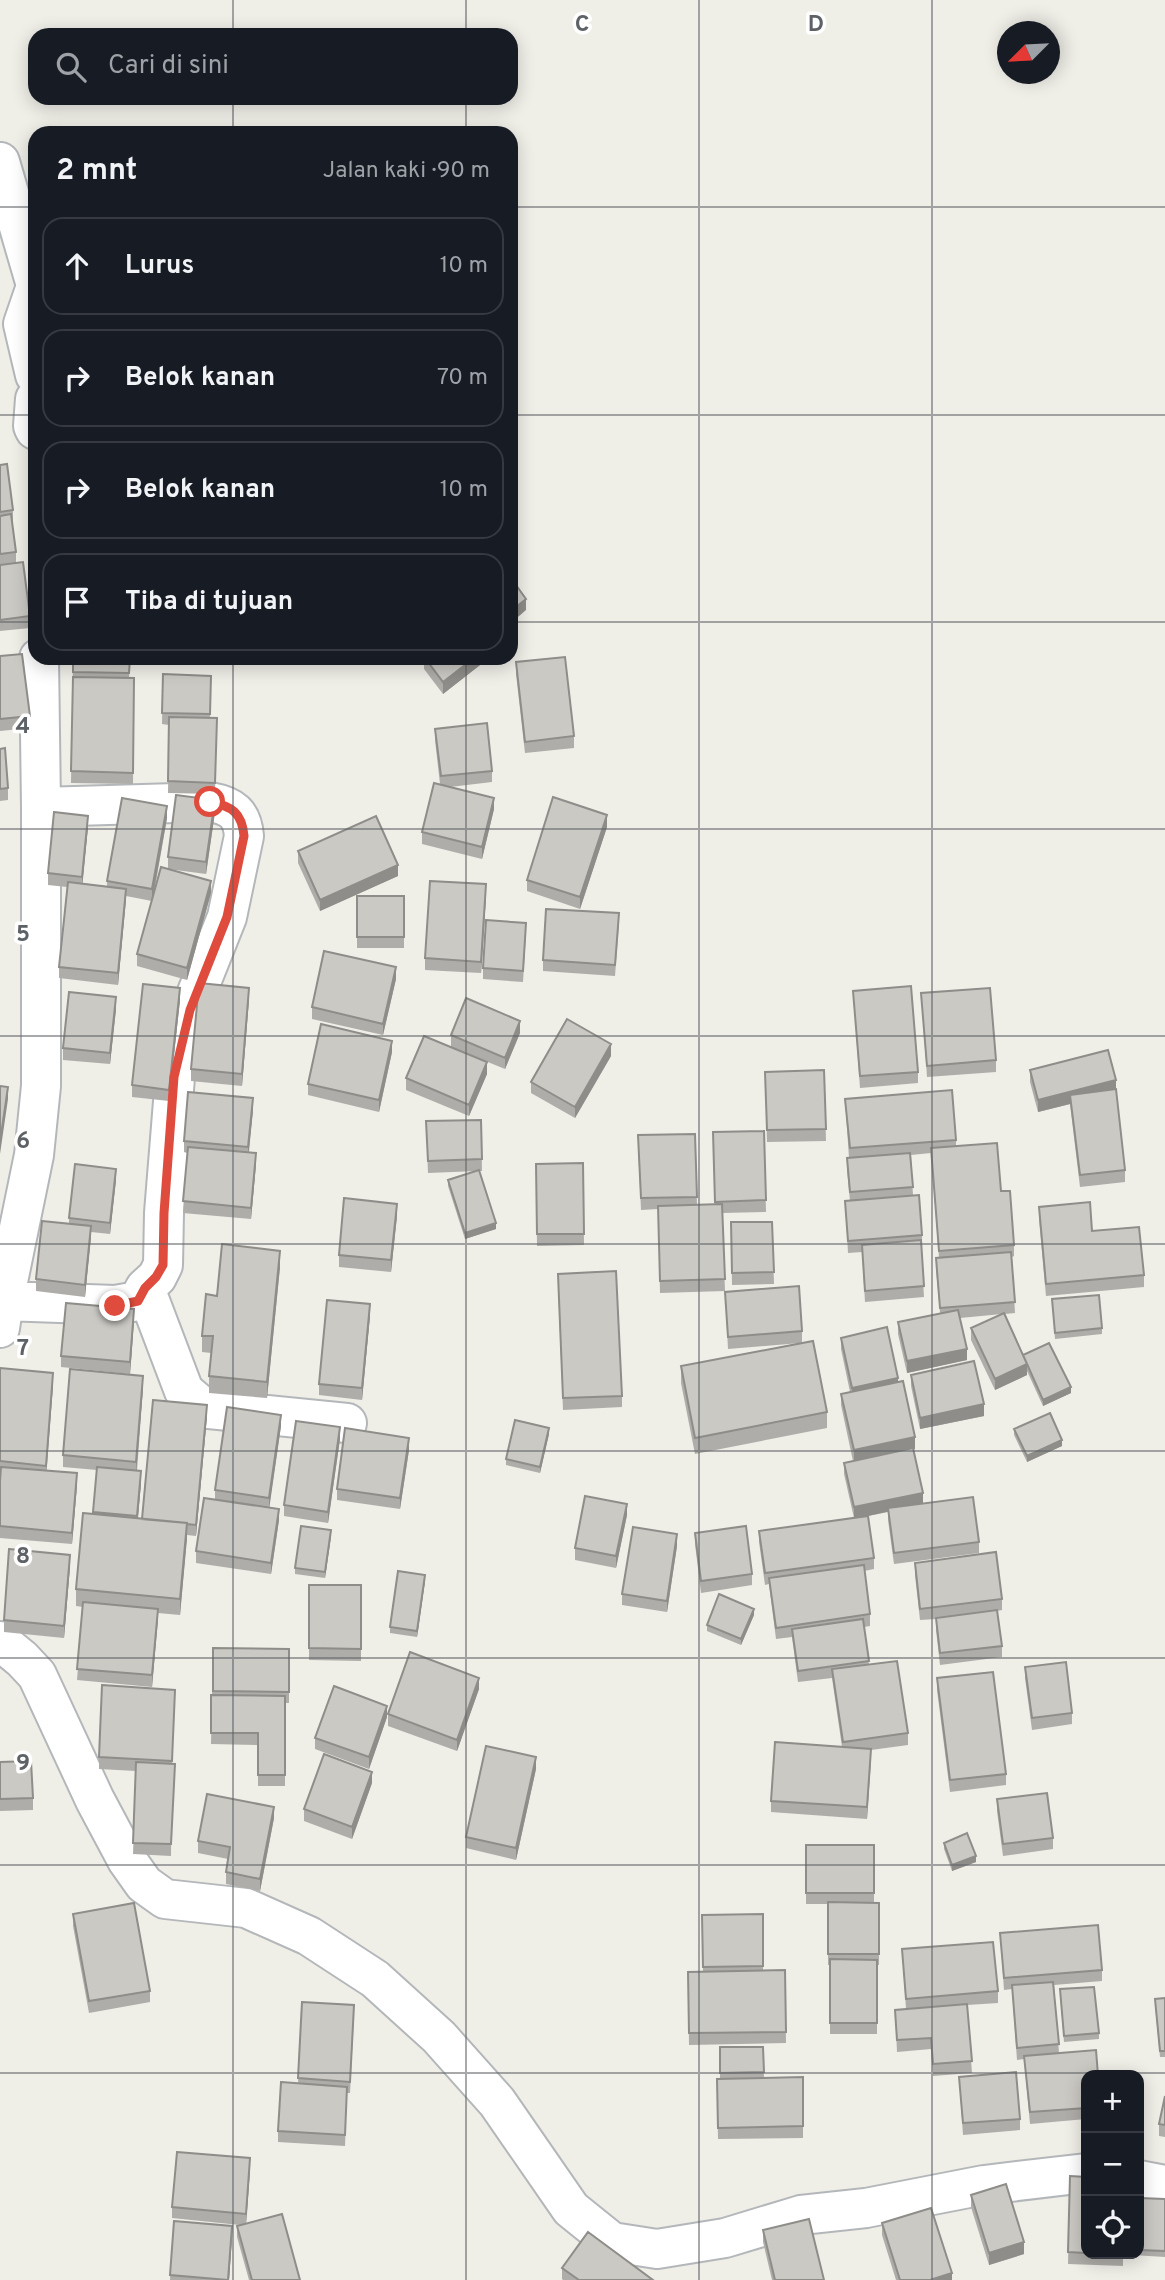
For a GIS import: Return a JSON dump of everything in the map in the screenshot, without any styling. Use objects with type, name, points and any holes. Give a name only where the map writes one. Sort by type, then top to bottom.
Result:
[{"type":"street","points":[[0,162],[28,258]]},
{"type":"street","points":[[28,309],[23,324],[28,345]]},
{"type":"street","points":[[39,665],[41,1086],[34,1155],[2,1314],[115,1306],[138,1301],[163,1265],[174,1077],[190,1010],[227,917],[244,836],[239,815],[232,808],[210,802],[41,807]]},
{"type":"street","points":[[145,1288],[184,1391],[198,1403],[209,1409],[347,1423]]},
{"type":"street","points":[[0,1641],[37,1675],[94,1800],[127,1860],[144,1884],[165,1899],[246,1908],[309,1936],[375,1979],[439,2038],[497,2102],[571,2209],[612,2242],[657,2249],[725,2238],[801,2215],[866,2208],[984,2185],[1081,2174]]},
{"type":"street","points":[[1144,2181],[1165,2185]]},
{"type":"building","points":[[7,464],[13,510],[0,512],[0,465]]},
{"type":"building","points":[[11,514],[16,552],[0,554],[0,516]]},
{"type":"building","points":[[23,562],[28,616],[0,620],[0,565]]},
{"type":"building","points":[[518,588],[526,599],[518,605]]},
{"type":"building","points":[[22,654],[30,716],[0,719],[0,656]]},
{"type":"building","points":[[565,657],[574,736],[525,742],[518,662]]},
{"type":"building","points":[[73,665],[130,665],[129,673],[73,672]]},
{"type":"building","points":[[430,665],[465,665],[443,682]]},
{"type":"building","points":[[163,674],[211,676],[210,714],[162,713]]},
{"type":"building","points":[[73,677],[134,678],[133,773],[71,771]]},
{"type":"building","points":[[169,717],[217,718],[215,783],[168,781]]},
{"type":"building","points":[[487,723],[492,771],[441,776],[435,729]]},
{"type":"building","points":[[5,748],[8,788],[0,789],[0,749]]},
{"type":"building","points":[[434,783],[494,798],[482,847],[422,832]]},
{"type":"building","points":[[176,795],[215,800],[206,862],[168,857]]},
{"type":"building","points":[[553,797],[607,815],[580,897],[527,880]]},
{"type":"building","points":[[122,798],[167,806],[152,889],[107,881]]},
{"type":"building","points":[[54,812],[88,816],[82,877],[48,873]]},
{"type":"building","points":[[376,816],[398,865],[320,900],[298,851]]},
{"type":"building","points":[[161,867],[211,881],[187,968],[137,954]]},
{"type":"building","points":[[430,881],[486,884],[481,962],[425,958]]},
{"type":"building","points":[[68,882],[126,889],[118,973],[59,967]]},
{"type":"building","points":[[357,896],[404,896],[404,937],[357,937]]},
{"type":"building","points":[[546,909],[619,913],[615,965],[543,960]]},
{"type":"building","points":[[486,920],[526,923],[523,971],[483,968]]},
{"type":"building","points":[[324,951],[396,967],[383,1024],[312,1007]]},
{"type":"building","points":[[199,983],[249,988],[242,1074],[191,1069]]},
{"type":"building","points":[[143,984],[180,988],[169,1090],[132,1085]]},
{"type":"building","points":[[911,986],[918,1072],[860,1076],[853,991]]},
{"type":"building","points":[[990,988],[996,1060],[927,1066],[921,993]]},
{"type":"building","points":[[69,992],[116,997],[110,1053],[63,1048]]},
{"type":"building","points":[[466,998],[520,1021],[505,1058],[451,1035]]},
{"type":"building","points":[[567,1019],[611,1044],[575,1107],[531,1082]]},
{"type":"building","points":[[321,1024],[392,1041],[379,1100],[308,1084]]},
{"type":"building","points":[[424,1036],[487,1062],[469,1105],[406,1078]]},
{"type":"building","points":[[1108,1050],[1116,1080],[1038,1100],[1030,1070]]},
{"type":"building","points":[[824,1070],[826,1129],[767,1130],[765,1072]]},
{"type":"building","points":[[0,1086],[8,1087],[0,1142]]},
{"type":"building","points":[[1116,1089],[1125,1170],[1080,1175],[1070,1095]]},
{"type":"building","points":[[952,1090],[956,1140],[850,1148],[845,1099]]},
{"type":"building","points":[[188,1092],[253,1098],[248,1147],[184,1141]]},
{"type":"building","points":[[481,1120],[482,1159],[428,1161],[426,1121]]},
{"type":"building","points":[[764,1131],[766,1200],[715,1202],[713,1132]]},
{"type":"building","points":[[695,1134],[697,1197],[641,1198],[638,1135]]},
{"type":"building","points":[[997,1143],[1001,1191],[1010,1191],[1014,1245],[939,1251],[931,1148]]},
{"type":"building","points":[[188,1147],[256,1153],[251,1208],[183,1201]]},
{"type":"building","points":[[910,1153],[913,1187],[850,1192],[847,1158]]},
{"type":"building","points":[[583,1163],[584,1234],[537,1234],[536,1164]]},
{"type":"building","points":[[75,1164],[116,1169],[110,1223],[69,1218]]},
{"type":"building","points":[[479,1170],[496,1223],[465,1233],[448,1180]]},
{"type":"building","points":[[919,1195],[922,1235],[848,1241],[845,1201]]},
{"type":"building","points":[[344,1198],[397,1204],[391,1260],[339,1255]]},
{"type":"building","points":[[1090,1202],[1092,1231],[1139,1227],[1144,1275],[1046,1284],[1039,1207]]},
{"type":"building","points":[[722,1204],[725,1279],[660,1281],[658,1206]]},
{"type":"building","points":[[42,1221],[91,1226],[85,1285],[36,1279]]},
{"type":"building","points":[[731,1222],[772,1222],[774,1272],[732,1273]]},
{"type":"building","points":[[921,1240],[924,1286],[865,1291],[862,1245]]},
{"type":"building","points":[[222,1244],[280,1251],[267,1382],[209,1376],[213,1336],[202,1336],[206,1294],[217,1296]]},
{"type":"building","points":[[1011,1252],[1015,1302],[940,1308],[936,1258]]},
{"type":"building","points":[[616,1271],[622,1396],[563,1398],[558,1274]]},
{"type":"building","points":[[799,1286],[802,1331],[728,1337],[725,1292]]},
{"type":"building","points":[[1099,1295],[1102,1328],[1055,1333],[1052,1299]]},
{"type":"building","points":[[327,1300],[370,1304],[362,1388],[319,1384]]},
{"type":"building","points":[[66,1303],[134,1309],[130,1362],[61,1356]]},
{"type":"building","points":[[958,1310],[967,1349],[907,1361],[898,1322]]},
{"type":"building","points":[[1004,1313],[1027,1364],[995,1379],[971,1328]]},
{"type":"building","points":[[887,1327],[898,1378],[852,1388],[841,1338]]},
{"type":"building","points":[[813,1341],[827,1412],[695,1438],[681,1366]]},
{"type":"building","points":[[1049,1343],[1071,1387],[1043,1400],[1023,1355]]},
{"type":"building","points":[[974,1361],[984,1404],[920,1418],[911,1375]]},
{"type":"building","points":[[0,1368],[53,1373],[46,1466],[0,1461]]},
{"type":"building","points":[[70,1369],[143,1376],[136,1462],[63,1455]]},
{"type":"building","points":[[903,1381],[915,1437],[854,1450],[841,1394]]},
{"type":"building","points":[[153,1400],[207,1405],[196,1525],[142,1519]]},
{"type":"building","points":[[227,1407],[281,1415],[269,1498],[215,1490]]},
{"type":"building","points":[[1050,1413],[1062,1440],[1027,1456],[1014,1429]]},
{"type":"building","points":[[515,1420],[549,1428],[540,1467],[506,1459]]},
{"type":"building","points":[[296,1421],[340,1427],[328,1512],[284,1505]]},
{"type":"building","points":[[345,1428],[409,1438],[400,1498],[337,1489]]},
{"type":"building","points":[[913,1448],[923,1493],[854,1507],[844,1463]]},
{"type":"building","points":[[1,1467],[77,1473],[72,1533],[0,1526]]},
{"type":"building","points":[[97,1467],[141,1471],[137,1516],[93,1512]]},
{"type":"building","points":[[585,1496],[627,1504],[616,1556],[575,1548]]},
{"type":"building","points":[[973,1497],[979,1542],[894,1553],[888,1508]]},
{"type":"building","points":[[204,1498],[279,1509],[271,1563],[196,1551]]},
{"type":"building","points":[[83,1513],[187,1523],[180,1599],[76,1589]]},
{"type":"building","points":[[868,1516],[874,1558],[765,1573],[759,1531]]},
{"type":"building","points":[[301,1526],[331,1530],[325,1572],[295,1568]]},
{"type":"building","points":[[746,1526],[752,1574],[701,1581],[695,1533]]},
{"type":"building","points":[[633,1527],[677,1534],[667,1601],[622,1594]]},
{"type":"building","points":[[9,1549],[70,1555],[64,1626],[4,1620]]},
{"type":"building","points":[[996,1552],[1002,1599],[920,1609],[915,1563]]},
{"type":"building","points":[[864,1565],[870,1614],[776,1628],[769,1578]]},
{"type":"building","points":[[398,1571],[425,1575],[417,1631],[390,1627]]},
{"type":"building","points":[[309,1585],[361,1585],[361,1649],[309,1648]]},
{"type":"building","points":[[719,1594],[754,1609],[741,1639],[707,1625]]},
{"type":"building","points":[[83,1602],[158,1609],[152,1675],[77,1669]]},
{"type":"building","points":[[997,1610],[1002,1646],[940,1653],[936,1618]]},
{"type":"building","points":[[863,1619],[869,1661],[798,1671],[792,1629]]},
{"type":"building","points":[[213,1648],[289,1649],[289,1692],[213,1691]]},
{"type":"building","points":[[410,1652],[479,1678],[457,1740],[388,1714]]},
{"type":"building","points":[[897,1661],[908,1733],[843,1742],[832,1669]]},
{"type":"building","points":[[1066,1662],[1072,1713],[1032,1718],[1025,1667]]},
{"type":"building","points":[[993,1672],[1006,1774],[950,1780],[937,1678]]},
{"type":"building","points":[[102,1685],[175,1690],[172,1761],[99,1757]]},
{"type":"building","points":[[334,1686],[387,1706],[369,1757],[315,1738]]},
{"type":"building","points":[[211,1695],[285,1696],[285,1775],[258,1775],[258,1733],[211,1733]]},
{"type":"building","points":[[775,1742],[871,1749],[867,1807],[771,1801]]},
{"type":"building","points":[[486,1746],[536,1757],[516,1848],[466,1837]]},
{"type":"building","points":[[324,1754],[372,1772],[352,1827],[304,1809]]},
{"type":"building","points":[[31,1761],[33,1798],[0,1799],[0,1762]]},
{"type":"building","points":[[136,1762],[175,1764],[171,1844],[133,1843]]},
{"type":"building","points":[[1047,1793],[1053,1838],[1003,1844],[997,1799]]},
{"type":"building","points":[[207,1794],[274,1807],[260,1879],[226,1872],[230,1847],[198,1841]]},
{"type":"building","points":[[967,1833],[976,1856],[952,1865],[944,1843]]},
{"type":"building","points":[[806,1845],[874,1845],[874,1893],[806,1893]]},
{"type":"building","points":[[828,1902],[879,1903],[879,1954],[828,1954]]},
{"type":"building","points":[[134,1903],[150,1991],[89,2001],[73,1914]]},
{"type":"building","points":[[763,1914],[763,1966],[703,1967],[702,1915]]},
{"type":"building","points":[[1098,1925],[1102,1970],[1004,1978],[1000,1933]]},
{"type":"building","points":[[993,1942],[998,1991],[906,1999],[902,1949]]},
{"type":"building","points":[[830,1959],[877,1960],[877,2023],[830,2023]]},
{"type":"building","points":[[785,1970],[786,2032],[689,2033],[688,1972]]},
{"type":"building","points":[[1053,1982],[1059,2044],[1017,2048],[1012,1985]]},
{"type":"building","points":[[1094,1987],[1099,2033],[1064,2036],[1060,1989]]},
{"type":"building","points":[[1165,1998],[1165,2051],[1160,2051],[1155,1999]]},
{"type":"building","points":[[302,2002],[354,2005],[350,2082],[298,2078]]},
{"type":"building","points":[[967,2004],[972,2061],[933,2064],[931,2038],[897,2040],[895,2010]]},
{"type":"building","points":[[720,2047],[763,2047],[764,2072],[720,2073]]},
{"type":"building","points":[[1096,2050],[1098,2070],[1081,2070],[1081,2108],[1030,2112],[1024,2056]]},
{"type":"building","points":[[1016,2072],[1020,2119],[963,2123],[959,2077]]},
{"type":"building","points":[[803,2077],[803,2126],[718,2128],[717,2079]]},
{"type":"building","points":[[281,2082],[347,2087],[345,2135],[278,2131]]},
{"type":"building","points":[[1165,2096],[1165,2125],[1159,2124]]},
{"type":"building","points":[[177,2152],[250,2158],[246,2214],[172,2207]]},
{"type":"building","points":[[1070,2176],[1081,2177],[1081,2253],[1068,2252]]},
{"type":"building","points":[[1006,2184],[1024,2242],[989,2253],[971,2195]]},
{"type":"building","points":[[1144,2198],[1165,2199],[1165,2251],[1144,2250]]},
{"type":"building","points":[[931,2208],[952,2273],[930,2280],[900,2280],[882,2223]]},
{"type":"building","points":[[282,2214],[300,2280],[252,2280],[237,2226]]},
{"type":"building","points":[[809,2219],[824,2280],[775,2280],[763,2230]]},
{"type":"building","points":[[174,2221],[232,2226],[228,2280],[170,2275]]},
{"type":"building","points":[[588,2232],[653,2280],[579,2280],[562,2268]]},
{"type":"route","points":[[115,1306],[138,1301],[163,1265],[174,1077],[190,1010],[227,917],[244,836],[243,824],[232,808],[210,802]]}]
